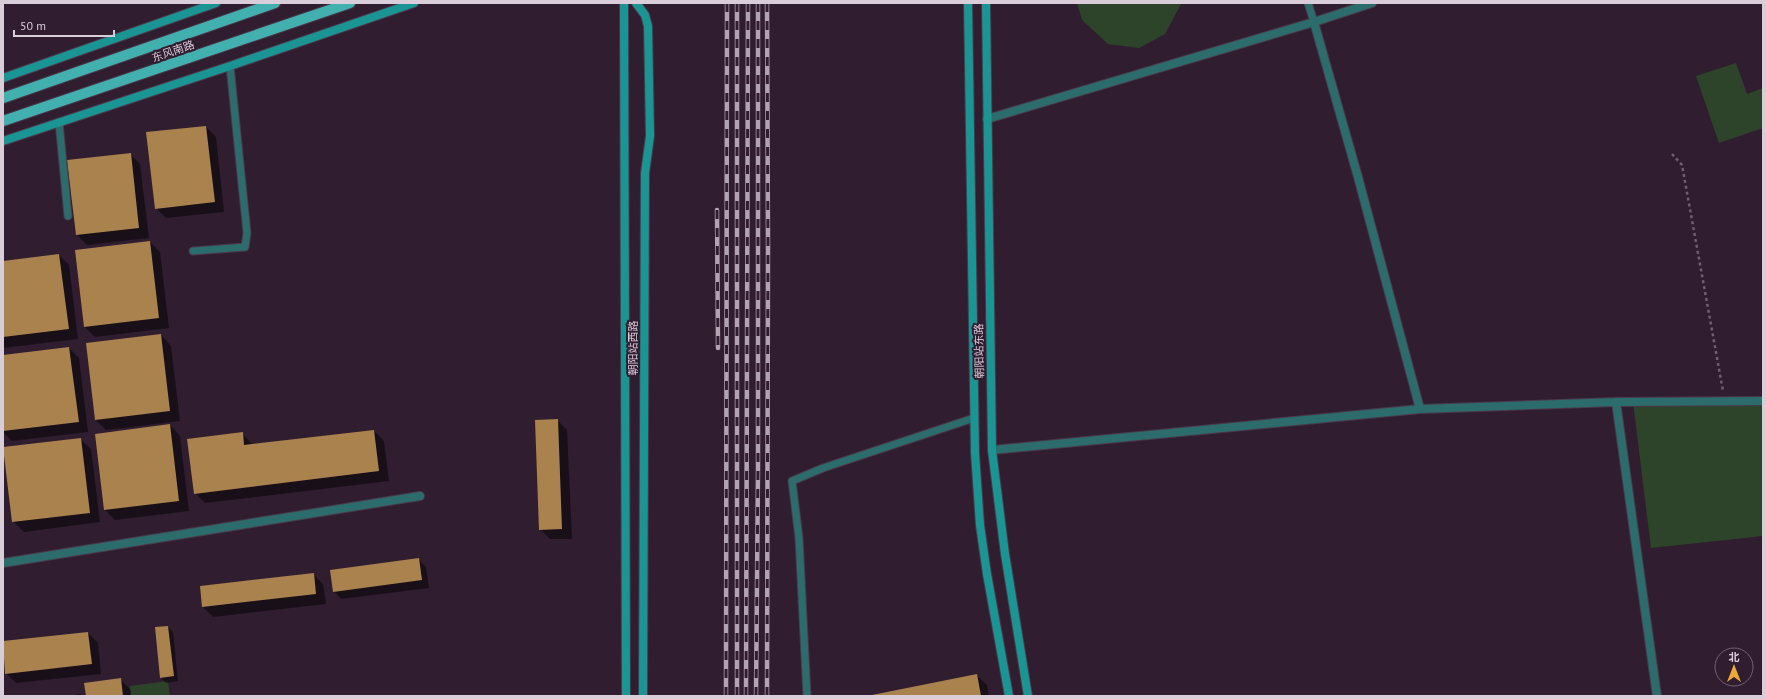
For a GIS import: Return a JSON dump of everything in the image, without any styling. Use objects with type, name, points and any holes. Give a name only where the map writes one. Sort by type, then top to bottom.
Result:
[{"type":"main road","points":[[3,78],[216,3]]},
{"type":"main road","name":"东风南路","points":[[3,98],[275,3]]},
{"type":"main road","name":"东风南路","points":[[3,121],[350,3]]},
{"type":"main road","points":[[3,141],[414,3]]},
{"type":"main road","name":"朝阳站西路","points":[[624,3],[626,696]]},
{"type":"main road","name":"朝阳站西路","points":[[636,3],[645,15],[648,26],[650,136],[645,173],[643,696]]},
{"type":"main road","name":"朝阳站东路","points":[[968,3],[974,418],[980,525],[987,574],[1009,696]]},
{"type":"main road","name":"朝阳站东路","points":[[986,3],[992,450],[1004,554],[1028,696]]},
{"type":"street","points":[[987,119],[1314,22],[1372,3]]},
{"type":"street","points":[[1314,22],[1358,177],[1420,409]]},
{"type":"street","points":[[992,450],[1420,409],[1616,402],[1763,401]]},
{"type":"street","points":[[1616,402],[1657,696]]},
{"type":"street","points":[[3,563],[420,496]]},
{"type":"lane","points":[[1308,3],[1314,22]]},
{"type":"lane","points":[[193,251],[245,247],[247,233],[230,66]]},
{"type":"lane","points":[[59,122],[68,216]]},
{"type":"lane","points":[[807,696],[799,538],[792,480],[823,468],[974,418]]},
{"type":"path","points":[[1672,154],[1682,165],[1725,401]]},
{"type":"green space","points":[[1077,3],[1181,4],[1165,34],[1139,48],[1108,44],[1082,20]]},
{"type":"green space","points":[[1736,63],[1747,94],[1763,88],[1763,128],[1719,143],[1696,76]]},
{"type":"green space","points":[[1633,402],[1763,405],[1763,536],[1651,548]]},
{"type":"green space","points":[[168,681],[170,696],[131,696],[130,686]]},
{"type":"building","points":[[206,126],[215,202],[155,209],[146,132]]},
{"type":"building","points":[[131,153],[139,228],[76,235],[67,160]]},
{"type":"building","points":[[150,241],[159,318],[84,327],[75,250]]},
{"type":"building","points":[[59,254],[69,329],[3,337],[3,261]]},
{"type":"building","points":[[161,334],[170,411],[95,420],[86,343]]},
{"type":"building","points":[[69,347],[79,422],[3,431],[3,355]]},
{"type":"building","points":[[558,419],[562,529],[539,530],[535,420]]},
{"type":"building","points":[[170,424],[179,501],[104,510],[95,434]]},
{"type":"building","points":[[374,430],[379,471],[194,494],[187,439],[243,432],[244,445]]},
{"type":"building","points":[[81,438],[90,513],[12,522],[3,447]]},
{"type":"building","points":[[419,558],[422,580],[333,592],[330,570]]},
{"type":"building","points":[[314,573],[316,594],[202,607],[200,586]]},
{"type":"building","points":[[168,626],[174,676],[160,678],[155,627]]},
{"type":"building","points":[[88,632],[92,664],[5,674],[3,641]]},
{"type":"building","points":[[977,674],[981,696],[872,696],[872,695]]},
{"type":"building","points":[[121,678],[123,696],[86,696],[84,683]]},
{"type":"railway","points":[[726,696],[727,3]]},
{"type":"railway","points":[[737,3],[737,696]]},
{"type":"railway","points":[[746,696],[748,3]]},
{"type":"railway","points":[[756,696],[758,469],[758,3]]},
{"type":"railway","points":[[767,3],[767,696]]},
{"type":"railway","points":[[717,210],[718,348]]}]
